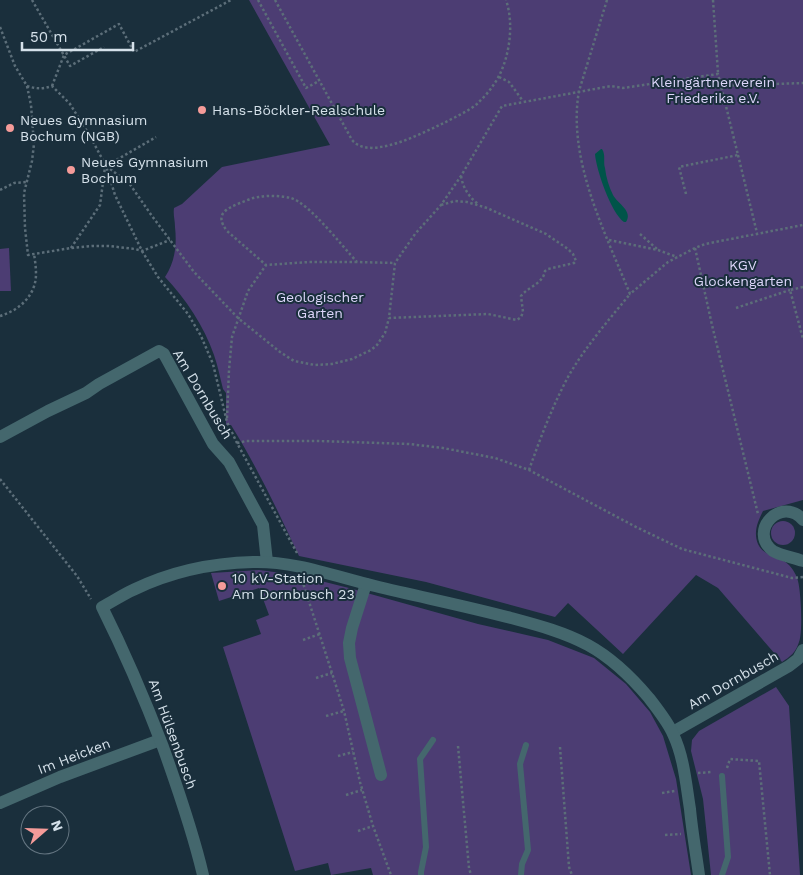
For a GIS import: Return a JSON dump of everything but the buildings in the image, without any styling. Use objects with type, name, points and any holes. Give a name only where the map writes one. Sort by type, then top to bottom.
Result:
[{"type":"street","name":"Am Dornbusch","points":[[0,437],[86,393],[159,351],[164,354],[213,444],[229,462],[263,525],[267,562]]},
{"type":"street","points":[[803,520],[798,514],[791,511],[782,512],[774,515],[767,522],[763,532],[765,543],[774,552],[803,560]]},
{"type":"street","points":[[102,607],[132,590],[184,570],[228,563],[267,562],[297,566],[468,607],[549,628],[588,644],[606,657],[650,698],[673,732],[685,774],[699,875]]},
{"type":"street","points":[[366,584],[349,643],[350,658],[381,775]]},
{"type":"street","name":"Am Hülsenbusch","points":[[102,607],[137,680],[160,740],[183,806],[203,875]]},
{"type":"street","name":"Am Dornbusch","points":[[673,732],[789,666],[798,659],[803,650]]},
{"type":"street","name":"Im Heicken","points":[[0,803],[60,777],[160,740]]},
{"type":"lane","points":[[421,875],[426,848],[420,758],[433,740]]},
{"type":"lane","points":[[521,875],[522,864],[528,850],[520,764],[526,745]]},
{"type":"lane","points":[[719,774],[728,857],[722,875]]},
{"type":"path","points":[[32,0],[70,66],[104,47]]},
{"type":"path","points":[[52,86],[64,55],[119,24],[134,52],[231,0]]},
{"type":"path","points":[[258,0],[306,88],[320,81]]},
{"type":"path","points":[[275,0],[352,140],[356,145],[367,148],[404,141],[465,112],[477,104],[492,88],[503,67],[510,40],[510,20],[506,0]]},
{"type":"path","points":[[607,0],[576,106],[580,156],[586,179],[630,294]]},
{"type":"path","points":[[713,0],[718,74],[757,233]]},
{"type":"path","points":[[0,27],[15,66],[27,86],[32,113],[34,144],[24,193],[28,255],[92,246],[110,246],[142,251],[170,240]]},
{"type":"path","points":[[106,166],[129,183],[194,272],[238,318],[294,361],[315,365],[332,364],[352,359],[371,350],[385,333],[389,318],[395,263],[415,234],[441,205],[461,176],[502,106],[611,86],[623,88],[718,74]]},
{"type":"path","points":[[499,77],[509,82],[523,101]]},
{"type":"path","points":[[721,86],[803,83]]},
{"type":"path","points":[[27,86],[36,89],[52,86]]},
{"type":"path","points":[[52,86],[70,104],[90,136],[106,166],[115,194],[142,251],[158,278],[188,314],[201,336],[213,364],[227,422],[297,554],[297,566],[344,711],[362,790],[391,875]]},
{"type":"path","points":[[106,166],[156,137]]},
{"type":"path","points":[[686,194],[679,167],[738,155]]},
{"type":"path","points":[[71,248],[100,206],[106,166]]},
{"type":"path","points":[[461,176],[462,183],[470,198],[479,205]]},
{"type":"path","points":[[0,190],[14,183],[26,182]]},
{"type":"path","points":[[356,262],[304,204],[296,200],[287,197],[258,197],[227,209],[222,214],[221,220],[227,231],[266,265],[309,262],[395,263]]},
{"type":"path","points":[[389,318],[488,314],[517,320],[521,317],[522,312],[521,296],[544,277],[545,270],[576,261],[568,249],[546,234],[494,211],[467,202],[455,201],[441,205]]},
{"type":"path","points":[[529,470],[543,432],[568,378],[591,343],[630,294],[668,262],[705,244],[803,225]]},
{"type":"path","points":[[640,234],[658,250]]},
{"type":"path","points":[[609,240],[658,250],[677,257]]},
{"type":"path","points":[[695,248],[758,513],[767,522]]},
{"type":"path","points":[[0,316],[14,311],[32,293],[36,273],[34,254]]},
{"type":"path","points":[[227,422],[232,336],[248,291],[266,265]]},
{"type":"path","points":[[736,308],[803,287]]},
{"type":"path","points":[[790,290],[803,339]]},
{"type":"path","points":[[237,443],[246,441],[318,441],[409,444],[443,448],[495,458],[529,470],[636,527],[682,549],[792,578],[803,577]]},
{"type":"path","points":[[0,479],[77,576],[90,598],[102,607]]},
{"type":"path","points":[[303,640],[320,634]]},
{"type":"path","points":[[316,678],[332,673]]},
{"type":"path","points":[[326,716],[344,711]]},
{"type":"path","points":[[458,746],[471,875]]},
{"type":"path","points":[[560,747],[569,867],[572,875]]},
{"type":"path","points":[[338,756],[354,752]]},
{"type":"path","points":[[731,771],[725,772],[730,759],[759,761],[770,875]]},
{"type":"path","points":[[685,774],[719,774]]},
{"type":"path","points":[[346,795],[362,790]]},
{"type":"path","points":[[358,831],[373,826]]},
{"type":"green space","points":[[249,0],[803,0],[803,500],[763,511],[756,531],[758,544],[761,548],[789,565],[798,581],[801,630],[796,649],[788,658],[782,662],[718,588],[696,575],[623,654],[568,603],[555,617],[426,582],[299,556],[250,457],[231,425],[226,425],[226,393],[223,389],[210,344],[200,323],[180,294],[165,277],[173,259],[175,247],[174,208],[182,204],[222,167],[330,145]]},
{"type":"green space","points":[[9,248],[11,291],[0,291],[0,249]]},
{"type":"green space","points":[[783,521],[788,522],[794,528],[794,538],[788,544],[783,545],[778,544],[772,538],[771,533],[772,528],[778,522]]},
{"type":"green space","points":[[259,570],[297,575],[478,624],[548,640],[594,658],[626,684],[650,712],[663,736],[676,779],[691,875],[373,875],[371,868],[331,875],[328,863],[295,871],[223,647],[261,634],[256,620],[269,615],[259,588],[219,601],[211,573]]},
{"type":"green space","points":[[776,687],[789,706],[800,875],[711,875],[703,799],[691,751],[692,740],[699,731]]},
{"type":"shaded area","points":[[601,149],[604,154],[606,175],[613,195],[628,214],[626,222],[614,210],[601,180],[595,154]]},
{"type":"place","name":"Hans-Böckler-Realschule","points":[[202,110]]},
{"type":"place","name":"Neues Gymnasium Bochum (NGB)","points":[[10,128]]},
{"type":"place","name":"Neues Gymnasium Bochum","points":[[71,170]]},
{"type":"place","name":"10 kV-Station Am Dornbusch 23","points":[[222,586]]},
{"type":"park label","name":"Kleingärtnerverein Friederika e.V.","points":[[713,90]]},
{"type":"park label","name":"KGV Glockengarten","points":[[743,274]]},
{"type":"park label","name":"Geologischer Garten","points":[[320,306]]}]
